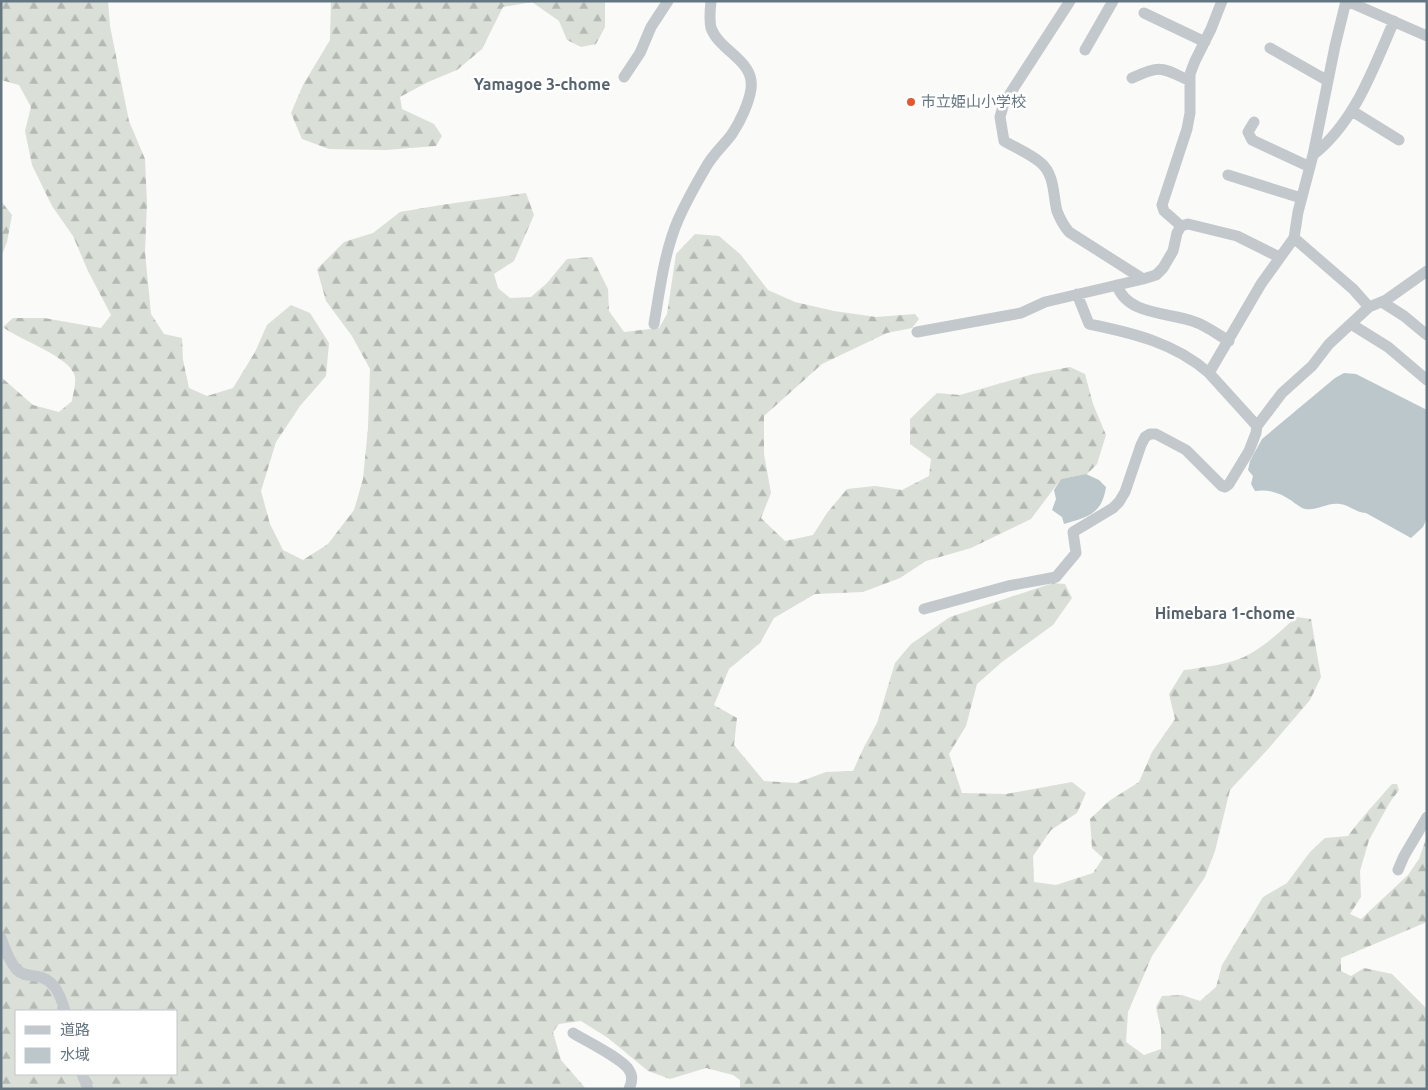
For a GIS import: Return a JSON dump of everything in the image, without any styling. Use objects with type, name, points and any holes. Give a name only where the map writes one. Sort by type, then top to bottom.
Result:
[{"type":"street","points":[[624,78],[637,59],[650,27],[668,1]]},
{"type":"street","points":[[654,324],[664,266],[678,221],[707,165],[732,134],[741,118],[751,89],[751,78],[748,68],[724,46],[712,29],[710,20],[711,1]]},
{"type":"street","points":[[1070,1],[1004,103],[1000,117],[1004,141],[1041,163],[1048,171],[1058,212],[1062,223],[1069,232],[1143,279]]},
{"type":"street","points":[[1085,50],[1113,1]]},
{"type":"street","points":[[1181,226],[1164,211],[1162,205],[1188,129],[1190,74],[1222,1]]},
{"type":"street","points":[[1209,373],[1261,284],[1294,238],[1301,198],[1313,155],[1346,1],[1427,36]]},
{"type":"street","points":[[1144,13],[1205,42]]},
{"type":"street","points":[[1313,155],[1324,147],[1352,111],[1364,89],[1394,21]]},
{"type":"street","points":[[1270,48],[1328,81]]},
{"type":"street","points":[[1132,78],[1150,69],[1159,68],[1190,81]]},
{"type":"street","points":[[1352,111],[1400,140]]},
{"type":"street","points":[[1254,122],[1248,132],[1252,140],[1310,167]]},
{"type":"street","points":[[1228,175],[1301,198]]},
{"type":"street","points":[[917,332],[1020,313],[1045,302],[1143,279],[1156,274],[1163,268],[1173,250],[1177,233],[1181,226],[1188,224],[1237,236],[1279,257]]},
{"type":"street","points":[[1294,238],[1353,289],[1369,307]]},
{"type":"street","points":[[924,609],[1008,586],[1056,577],[1076,554],[1073,532],[1114,508],[1119,502],[1125,492],[1144,437],[1150,434],[1156,434],[1186,450],[1208,475],[1225,487],[1229,484],[1249,451],[1257,426],[1282,393],[1312,366],[1329,344],[1369,307],[1382,302],[1427,271]]},
{"type":"street","points":[[1117,285],[1119,292],[1128,302],[1142,309],[1197,322],[1229,341]]},
{"type":"street","points":[[1077,294],[1089,324],[1134,333],[1158,341],[1184,354],[1209,373],[1257,426]]},
{"type":"street","points":[[1382,302],[1404,316],[1427,335]]},
{"type":"street","points":[[1351,324],[1388,347],[1427,380]]},
{"type":"street","points":[[1398,870],[1427,817]]},
{"type":"street","points":[[1,938],[8,958],[17,970],[25,975],[48,979],[53,984],[65,1010]]},
{"type":"street","points":[[573,1033],[628,1068],[632,1075],[629,1089]]},
{"type":"street","points":[[82,1075],[88,1089]]},
{"type":"green space","points":[[1,1],[108,1],[110,26],[129,121],[145,159],[147,203],[145,252],[151,314],[164,334],[182,338],[183,360],[189,388],[207,396],[233,388],[255,352],[267,325],[291,305],[310,313],[329,343],[326,376],[300,406],[276,442],[261,491],[270,524],[283,550],[303,560],[328,544],[354,510],[363,479],[368,428],[370,369],[352,336],[326,301],[317,269],[344,242],[373,233],[400,212],[526,193],[534,215],[514,261],[494,274],[498,288],[510,298],[531,297],[547,283],[567,259],[592,257],[608,289],[609,311],[624,332],[659,328],[667,314],[676,254],[695,234],[719,236],[740,254],[768,290],[795,302],[834,311],[876,317],[915,314],[919,319],[912,328],[887,333],[822,364],[764,416],[764,454],[771,493],[761,518],[785,541],[813,535],[827,513],[847,489],[875,486],[902,490],[929,476],[931,459],[910,444],[910,419],[937,393],[960,395],[1033,374],[1070,367],[1085,374],[1093,404],[1106,435],[1097,464],[1087,474],[1061,479],[1031,519],[971,548],[926,561],[900,578],[863,592],[815,594],[774,618],[760,643],[729,669],[714,705],[737,718],[734,745],[764,781],[796,783],[826,772],[853,771],[877,723],[895,663],[911,644],[950,617],[1053,583],[1065,584],[1072,598],[1053,625],[1002,662],[977,684],[966,726],[949,754],[962,793],[1006,794],[1072,782],[1086,793],[1077,813],[1051,830],[1033,856],[1034,882],[1056,885],[1093,873],[1103,858],[1092,848],[1090,819],[1109,801],[1139,782],[1152,752],[1175,719],[1169,694],[1184,670],[1231,662],[1244,657],[1278,634],[1296,617],[1311,619],[1321,677],[1310,700],[1230,790],[1215,851],[1205,877],[1152,956],[1128,1012],[1126,1042],[1144,1055],[1161,1049],[1161,1030],[1156,1007],[1162,996],[1182,995],[1200,1001],[1216,987],[1222,965],[1263,897],[1287,883],[1310,852],[1325,838],[1348,836],[1392,784],[1397,784],[1399,790],[1390,802],[1369,840],[1360,871],[1361,897],[1350,914],[1361,919],[1408,875],[1419,859],[1427,836],[1427,922],[1341,958],[1341,971],[1351,976],[1364,968],[1392,974],[1427,1009],[1427,1089],[740,1089],[740,1080],[733,1075],[706,1068],[670,1079],[648,1071],[608,1038],[581,1021],[559,1024],[553,1032],[561,1060],[586,1089],[1,1089],[1,377],[33,405],[59,412],[72,401],[75,386],[75,377],[72,370],[65,363],[44,349],[3,327],[13,318],[44,318],[101,328],[111,315],[88,271],[73,236],[52,206],[32,165],[25,131],[31,107],[19,85],[1,80]]},
{"type":"green space","points":[[331,1],[605,1],[605,27],[596,44],[581,47],[567,40],[559,21],[532,2],[503,7],[482,49],[457,70],[428,82],[400,97],[402,109],[434,124],[442,136],[436,146],[386,150],[329,149],[302,139],[291,113],[303,85],[330,40]]},
{"type":"green space","points":[[1,201],[12,215],[7,242],[1,257]]},
{"type":"water","points":[[1344,373],[1356,374],[1427,410],[1427,518],[1423,527],[1411,538],[1366,513],[1343,505],[1331,504],[1314,509],[1305,509],[1279,494],[1270,491],[1255,491],[1251,484],[1253,476],[1248,470],[1250,461],[1262,439],[1335,378]]},
{"type":"water","points":[[1086,474],[1099,480],[1106,487],[1101,503],[1097,509],[1087,516],[1064,524],[1062,517],[1052,510],[1056,499],[1054,490],[1061,479]]},
{"type":"place","name":"市立姫山小学校","points":[[911,102]]},
{"type":"district","name":"Yamagoe 3-chome","points":[[542,84]]},
{"type":"district","name":"Himebara 1-chome","points":[[1225,613]]}]
